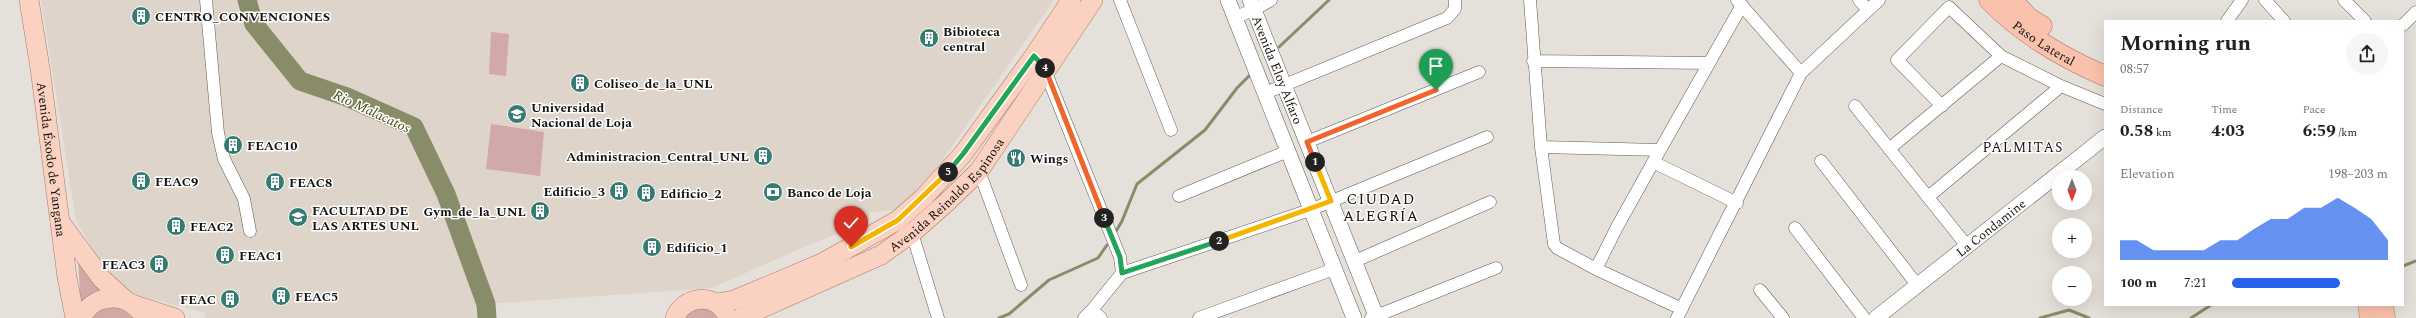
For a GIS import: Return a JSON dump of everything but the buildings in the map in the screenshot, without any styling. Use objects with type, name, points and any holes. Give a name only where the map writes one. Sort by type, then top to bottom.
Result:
[{"type":"highway","name":"Paso Lateral","points":[[1990,0],[2002,13],[2048,46],[2104,75]]},
{"type":"highway","points":[[2012,0],[2035,22],[2076,50],[2104,64]]},
{"type":"highway","points":[[2368,306],[2370,318]]},
{"type":"highway","points":[[2383,306],[2385,318]]},
{"type":"main road","name":"Avenida Éxodo de Yangana","points":[[29,0],[40,68],[59,222],[75,318]]},
{"type":"main road","name":"Avenida Reinaldo Espinosa","points":[[722,311],[734,300],[802,272],[880,232],[898,220],[924,197],[963,154],[1034,56],[1071,0]]},
{"type":"main road","name":"Avenida Reinaldo Espinosa","points":[[740,318],[866,262],[912,233],[946,203],[979,171],[1093,0]]},
{"type":"main road","points":[[59,222],[102,279],[135,307]]},
{"type":"main road","points":[[81,318],[88,308],[107,298],[175,318]]},
{"type":"main road","points":[[663,318],[678,313],[696,299],[706,299],[722,311]]},
{"type":"street","points":[[206,0],[218,133],[224,159],[244,198],[250,230]]},
{"type":"street","points":[[1120,0],[1172,130]]},
{"type":"street","name":"Avenida Eloy Alfaro","points":[[1228,0],[1354,318]]},
{"type":"street","points":[[1235,17],[1252,5],[1270,0]]},
{"type":"street","points":[[1264,93],[1285,86],[1447,18],[1455,9],[1455,0]]},
{"type":"street","points":[[1530,0],[1533,61],[1541,147],[1554,244],[1557,248],[1680,314],[1801,73],[1879,0]]},
{"type":"street","points":[[1859,0],[1868,10]]},
{"type":"street","points":[[2228,20],[2242,0]]},
{"type":"street","points":[[2264,0],[2283,20]]},
{"type":"street","points":[[2344,0],[2364,20]]},
{"type":"street","points":[[1596,269],[1653,162],[1709,63],[1739,3],[1801,73]]},
{"type":"street","name":"Avenida Eloy Alfaro","points":[[1252,5],[1331,201],[1375,317]]},
{"type":"street","points":[[1942,106],[1898,60],[1949,7],[2001,56],[2060,86],[2104,104]]},
{"type":"street","points":[[2404,24],[2416,12]]},
{"type":"street","points":[[1034,56],[1046,70],[1120,257],[1122,273]]},
{"type":"street","points":[[1889,149],[2001,56]]},
{"type":"street","points":[[1533,61],[1709,63]]},
{"type":"street","points":[[1307,142],[1479,72]]},
{"type":"street","points":[[1928,197],[2060,86]]},
{"type":"street","points":[[1855,106],[1967,246]]},
{"type":"street","points":[[1092,315],[1122,273],[1310,210],[1487,137]]},
{"type":"street","name":"La Condamine","points":[[1876,318],[2104,138]]},
{"type":"street","points":[[1541,147],[1660,150]]},
{"type":"street","points":[[1179,196],[1288,151]]},
{"type":"street","points":[[1821,161],[1918,286]]},
{"type":"street","points":[[1653,162],[1737,203]]},
{"type":"street","points":[[979,171],[1021,285]]},
{"type":"street","points":[[1354,261],[1490,202]]},
{"type":"street","points":[[1795,228],[1864,318]]},
{"type":"street","points":[[912,233],[938,318]]},
{"type":"street","points":[[1375,317],[1496,268]]},
{"type":"street","points":[[1199,318],[1334,269]]},
{"type":"street","points":[[1760,290],[1783,318]]},
{"type":"shaded area","name":"Universidad Nacional de Loja","points":[[41,0],[1054,0],[931,176],[897,210],[870,212],[868,221],[788,254],[712,288],[486,304],[482,318],[205,318],[205,313],[129,293],[99,261],[76,220]]},
{"type":"shaded area","points":[[491,32],[509,34],[506,76],[489,74]]},
{"type":"shaded area","points":[[491,124],[544,132],[540,176],[486,169]]},
{"type":"shaded area","points":[[78,261],[102,291],[81,306]]},
{"type":"shaded area","points":[[116,305],[137,318],[89,318],[97,310]]},
{"type":"shaded area","points":[[694,308],[710,309],[719,318],[684,318]]},
{"type":"waterway","name":"Rio Malacatos","points":[[247,0],[254,24],[300,81],[347,97],[414,127],[446,194],[486,304],[487,318]]},
{"type":"waterway","points":[[1279,47],[1329,0]]},
{"type":"waterway","points":[[1115,233],[1122,221],[1137,184],[1205,130],[1237,88],[1251,74]]},
{"type":"waterway","points":[[999,318],[1009,314],[1049,280],[1098,258],[1107,245]]},
{"type":"waterway","points":[[2404,266],[2416,261]]},
{"type":"waterway","points":[[2191,318],[2209,306]]},
{"type":"waterway","points":[[2040,318],[2069,310],[2089,318]]},
{"type":"place","name":"CENTRO_CONVENCIONES","points":[[141,16]]},
{"type":"place","name":"Bibioteca central","points":[[929,38]]},
{"type":"place","name":"Coliseo_de_la_UNL","points":[[580,83]]},
{"type":"place","name":"Universidad Nacional de Loja","points":[[517,114]]},
{"type":"place","name":"FEAC10","points":[[233,145]]},
{"type":"place","name":"Administracion_Central_UNL","points":[[763,156]]},
{"type":"place","name":"Wings","points":[[1016,158]]},
{"type":"place","name":"FEAC9","points":[[141,181]]},
{"type":"place","name":"FEAC8","points":[[275,182]]},
{"type":"place","name":"Edificio_3","points":[[619,191]]},
{"type":"place","name":"Banco de Loja","points":[[773,192]]},
{"type":"place","name":"Edificio_2","points":[[646,193]]},
{"type":"place","name":"Gym_de_la_UNL","points":[[540,211]]},
{"type":"place","name":"FACULTAD DE LAS ARTES UNL","points":[[298,217]]},
{"type":"place","name":"FEAC2","points":[[176,226]]},
{"type":"place","name":"Edificio_1","points":[[652,247]]},
{"type":"place","name":"FEAC1","points":[[225,255]]},
{"type":"place","name":"FEAC3","points":[[159,264]]},
{"type":"place","name":"FEAC5","points":[[281,296]]},
{"type":"place","name":"FEAC","points":[[230,299]]},
{"type":"district","name":"PALMITAS","points":[[2023,147]]},
{"type":"district","name":"CIUDAD ALEGRÍA","points":[[1381,208]]},
{"type":"route","points":[[851,247],[880,232],[898,220],[924,197],[963,154],[1034,56],[1046,70],[1120,257],[1122,273],[1310,210],[1331,201],[1307,142],[1436,90]]}]
